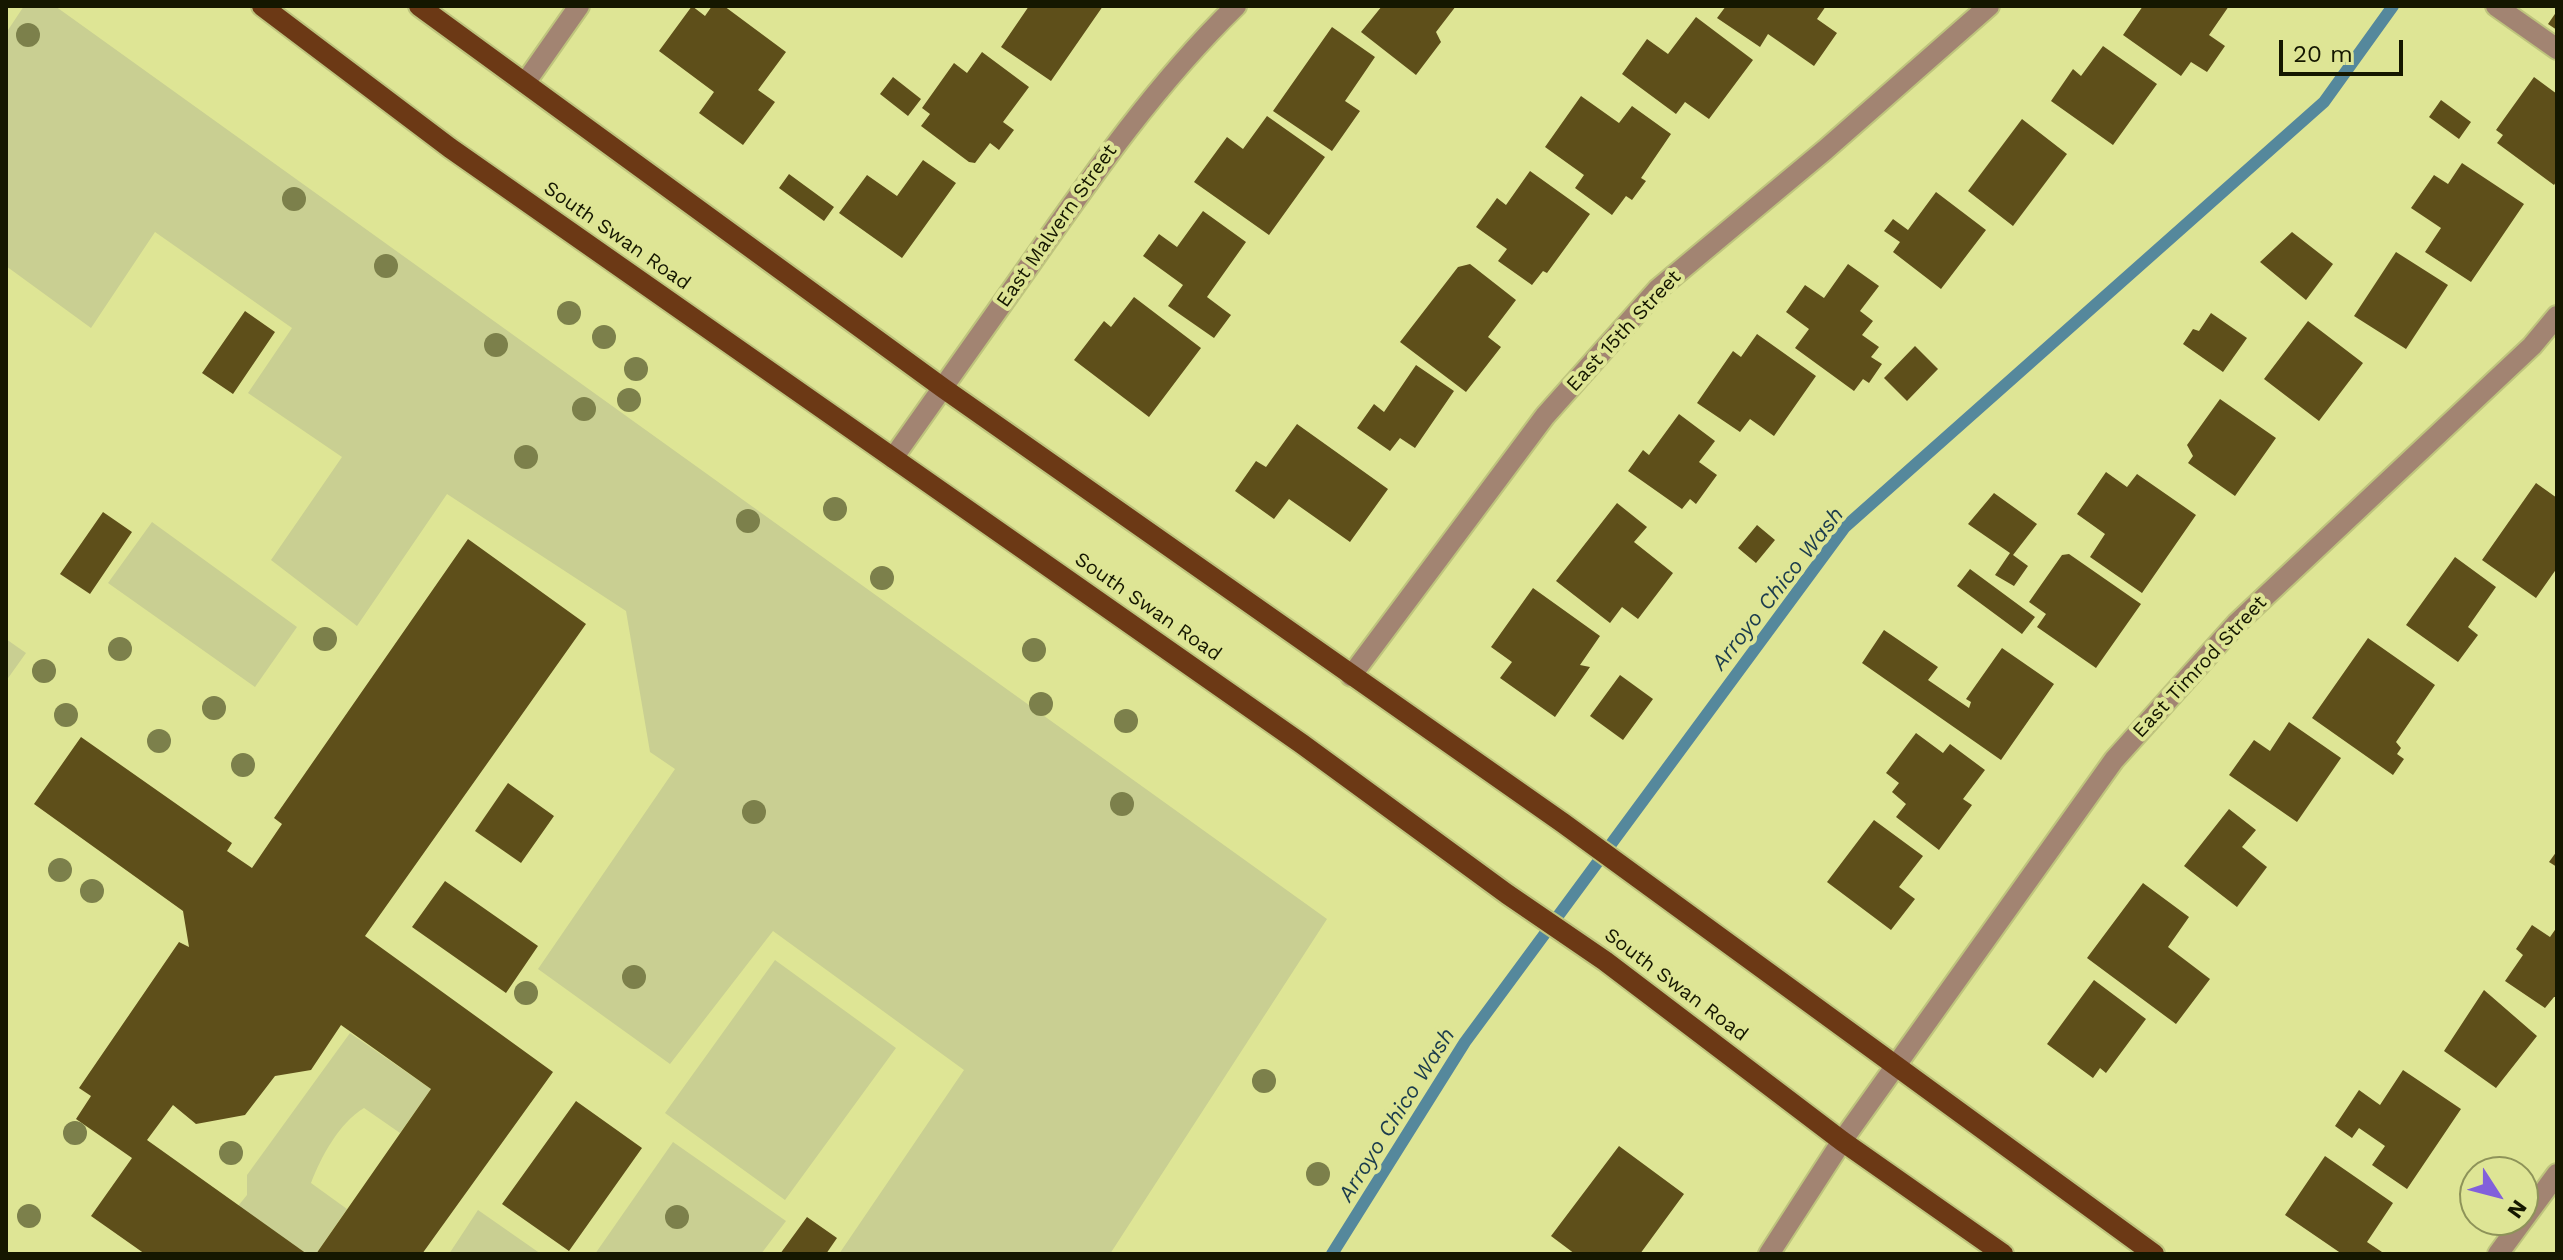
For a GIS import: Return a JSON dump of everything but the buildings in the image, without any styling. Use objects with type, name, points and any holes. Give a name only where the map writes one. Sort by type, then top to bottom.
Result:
[{"type":"main road","name":"South Swan Road","points":[[262,6],[450,148],[1302,744],[1507,894],[1605,961],[1842,1141],[2003,1254]]},
{"type":"main road","points":[[419,6],[943,388],[1563,823],[2154,1254]]},
{"type":"street","points":[[525,83],[579,6]]},
{"type":"street","name":"East Malvern Street","points":[[893,458],[1114,146],[1204,38],[1236,6]]},
{"type":"street","name":"East 15th Street","points":[[1351,676],[1545,416],[1658,289],[1825,150],[1989,6]]},
{"type":"street","points":[[2496,6],[2557,49]]},
{"type":"street","name":"East Timrod Street","points":[[1769,1254],[1842,1141],[2114,760],[2237,623],[2509,368],[2557,316]]},
{"type":"street","points":[[2539,1198],[2557,1174]]},
{"type":"street","points":[[2498,1254],[2511,1236]]},
{"type":"green space","points":[[24,6],[55,6],[1327,919],[1110,1254],[839,1254],[964,1070],[773,931],[670,1064],[538,969],[675,769],[650,752],[626,611],[447,494],[357,626],[271,560],[342,457],[248,393],[292,328],[155,232],[91,328],[6,266],[6,33]]},
{"type":"green space","points":[[152,522],[297,627],[255,687],[108,583]]},
{"type":"green space","points":[[6,639],[26,653],[6,681]]},
{"type":"green space","points":[[775,960],[896,1048],[785,1200],[665,1113]]},
{"type":"green space","points":[[350,1033],[431,1089],[400,1133],[364,1108],[339,1131],[311,1183],[347,1209],[316,1254],[307,1254],[238,1206],[247,1195],[247,1175]]},
{"type":"green space","points":[[673,1142],[786,1221],[761,1254],[595,1254]]},
{"type":"green space","points":[[478,1210],[541,1254],[449,1254]]},
{"type":"waterway","name":"Arroyo Chico Wash","points":[[1332,1254],[1465,1042],[1845,527],[2324,102],[2393,6]]}]
